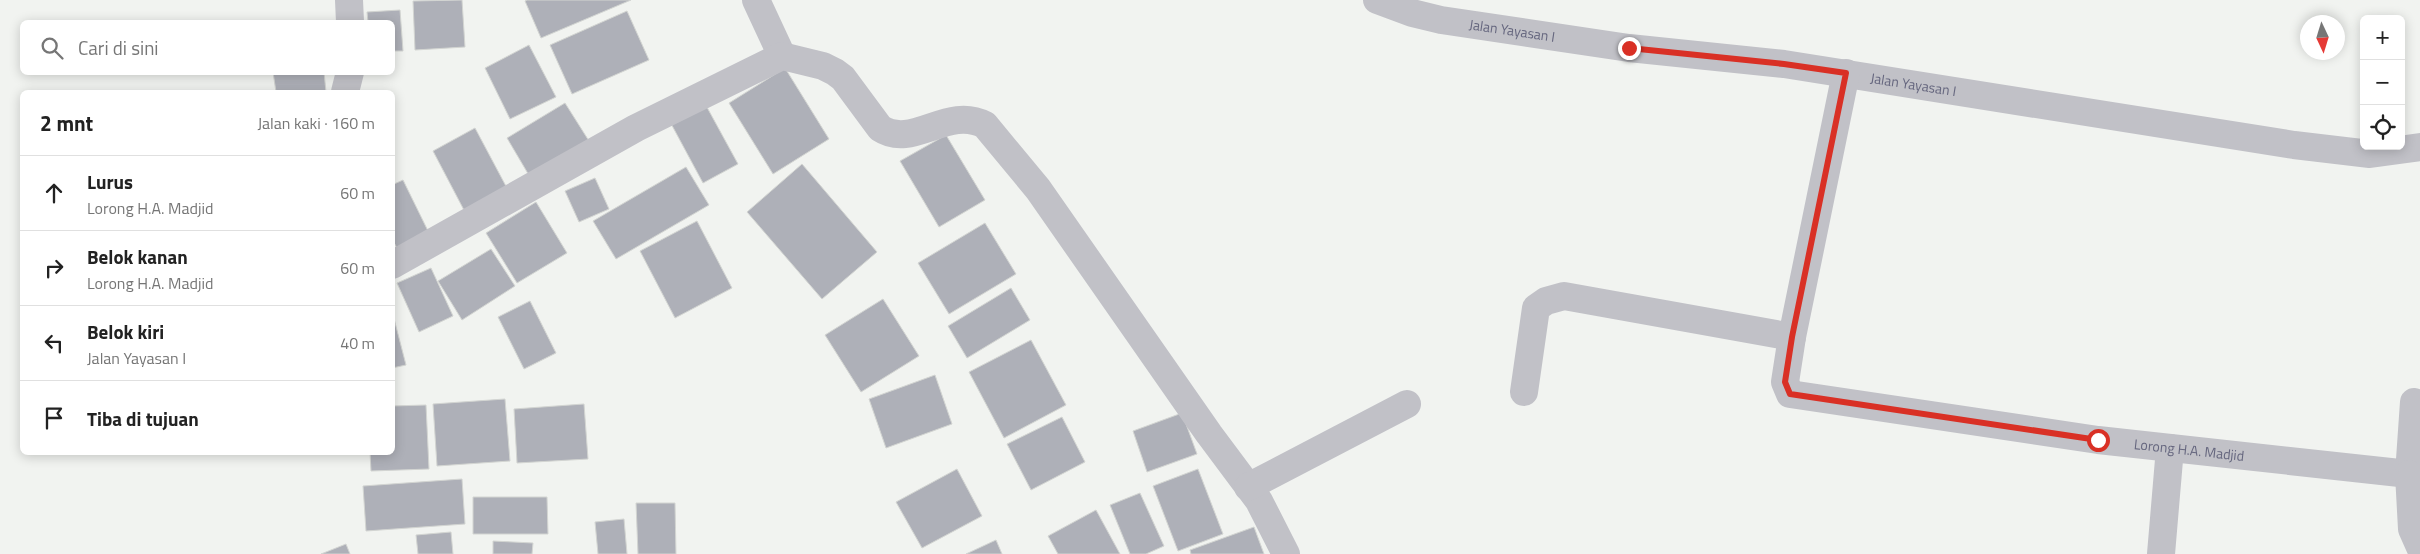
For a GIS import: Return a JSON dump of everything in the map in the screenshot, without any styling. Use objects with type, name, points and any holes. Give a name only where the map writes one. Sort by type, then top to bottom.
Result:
[{"type":"street","points":[[349,0],[350,20]]},
{"type":"street","points":[[756,0],[782,56]]},
{"type":"street","name":"Jalan Yayasan I","points":[[1377,0],[1412,13],[1441,20],[1629,48],[1784,64],[1846,73],[2294,145],[2370,154],[2420,147]]},
{"type":"street","points":[[395,263],[636,128],[782,56],[823,66],[839,75],[880,128],[887,133],[906,134],[956,119],[976,121],[985,126],[1038,189],[1259,501],[1286,554]]},
{"type":"street","name":"Lorong H.A. Madjid","points":[[1846,73],[1792,337],[1785,382],[1788,392],[1793,396],[2098,440],[2409,474]]},
{"type":"street","points":[[346,90],[349,75]]},
{"type":"street","points":[[1524,392],[1536,308],[1554,298],[1564,296],[1792,337]]},
{"type":"street","points":[[2414,402],[2409,474],[2412,529],[2420,547]]},
{"type":"street","points":[[1248,487],[1407,404]]},
{"type":"street","points":[[2162,554],[2170,448]]},
{"type":"building","points":[[462,0],[465,47],[415,50],[413,1]]},
{"type":"building","points":[[631,0],[541,38],[525,1]]},
{"type":"building","points":[[400,10],[403,51],[395,51],[395,20],[368,20],[367,12]]},
{"type":"building","points":[[627,11],[649,60],[572,94],[550,45]]},
{"type":"building","points":[[529,45],[556,97],[510,119],[485,68]]},
{"type":"building","points":[[785,68],[829,139],[773,174],[729,103]]},
{"type":"building","points":[[273,75],[324,75],[326,90],[276,90]]},
{"type":"building","points":[[703,100],[738,164],[703,183],[668,118]]},
{"type":"building","points":[[565,103],[589,141],[530,177],[507,138]]},
{"type":"building","points":[[475,128],[508,190],[465,212],[433,151]]},
{"type":"building","points":[[946,135],[985,200],[939,227],[900,161]]},
{"type":"building","points":[[802,164],[877,252],[822,299],[747,212]]},
{"type":"building","points":[[686,167],[709,205],[616,259],[593,221]]},
{"type":"building","points":[[595,178],[609,209],[579,222],[565,191]]},
{"type":"building","points":[[403,180],[429,233],[397,248],[395,244],[395,184]]},
{"type":"building","points":[[536,202],[567,253],[517,283],[486,233]]},
{"type":"building","points":[[697,221],[732,288],[675,318],[640,251]]},
{"type":"building","points":[[985,223],[1016,274],[949,314],[918,263]]},
{"type":"building","points":[[491,249],[515,286],[462,320],[438,281]]},
{"type":"building","points":[[431,268],[453,316],[419,332],[397,283]]},
{"type":"building","points":[[1011,288],[1030,320],[967,358],[948,326]]},
{"type":"building","points":[[883,299],[919,356],[861,392],[825,335]]},
{"type":"building","points":[[530,301],[556,353],[524,369],[498,317]]},
{"type":"building","points":[[395,323],[406,365],[395,367]]},
{"type":"building","points":[[1031,340],[1066,405],[1004,438],[969,372]]},
{"type":"building","points":[[935,375],[952,424],[886,448],[869,399]]},
{"type":"building","points":[[505,399],[510,461],[437,466],[433,404]]},
{"type":"building","points":[[584,404],[588,459],[517,463],[514,409]]},
{"type":"building","points":[[426,405],[429,469],[371,471],[370,455],[395,455],[395,406]]},
{"type":"building","points":[[1182,413],[1197,454],[1147,472],[1133,431]]},
{"type":"building","points":[[1062,417],[1085,462],[1031,490],[1007,444]]},
{"type":"building","points":[[957,469],[982,516],[922,548],[896,502]]},
{"type":"building","points":[[1198,469],[1223,534],[1178,551],[1153,486]]},
{"type":"building","points":[[462,479],[465,524],[366,531],[363,486]]},
{"type":"building","points":[[1140,493],[1164,546],[1146,554],[1130,554],[1110,505]]},
{"type":"building","points":[[473,497],[547,497],[548,534],[473,534]]},
{"type":"building","points":[[636,503],[675,503],[676,554],[638,554]]},
{"type":"building","points":[[1096,510],[1120,554],[1058,554],[1048,536]]},
{"type":"building","points":[[624,519],[627,554],[598,554],[595,522]]},
{"type":"building","points":[[1254,527],[1264,554],[1191,554],[1190,550]]},
{"type":"building","points":[[451,532],[453,554],[418,554],[416,535]]},
{"type":"building","points":[[996,540],[1002,554],[966,554]]},
{"type":"building","points":[[493,541],[533,543],[532,554],[493,554]]},
{"type":"building","points":[[346,544],[350,554],[321,554]]},
{"type":"route","points":[[1629,48],[1784,64],[1846,73],[1792,337],[1785,382],[1786,389],[1790,394],[1796,397],[2098,440]]}]
